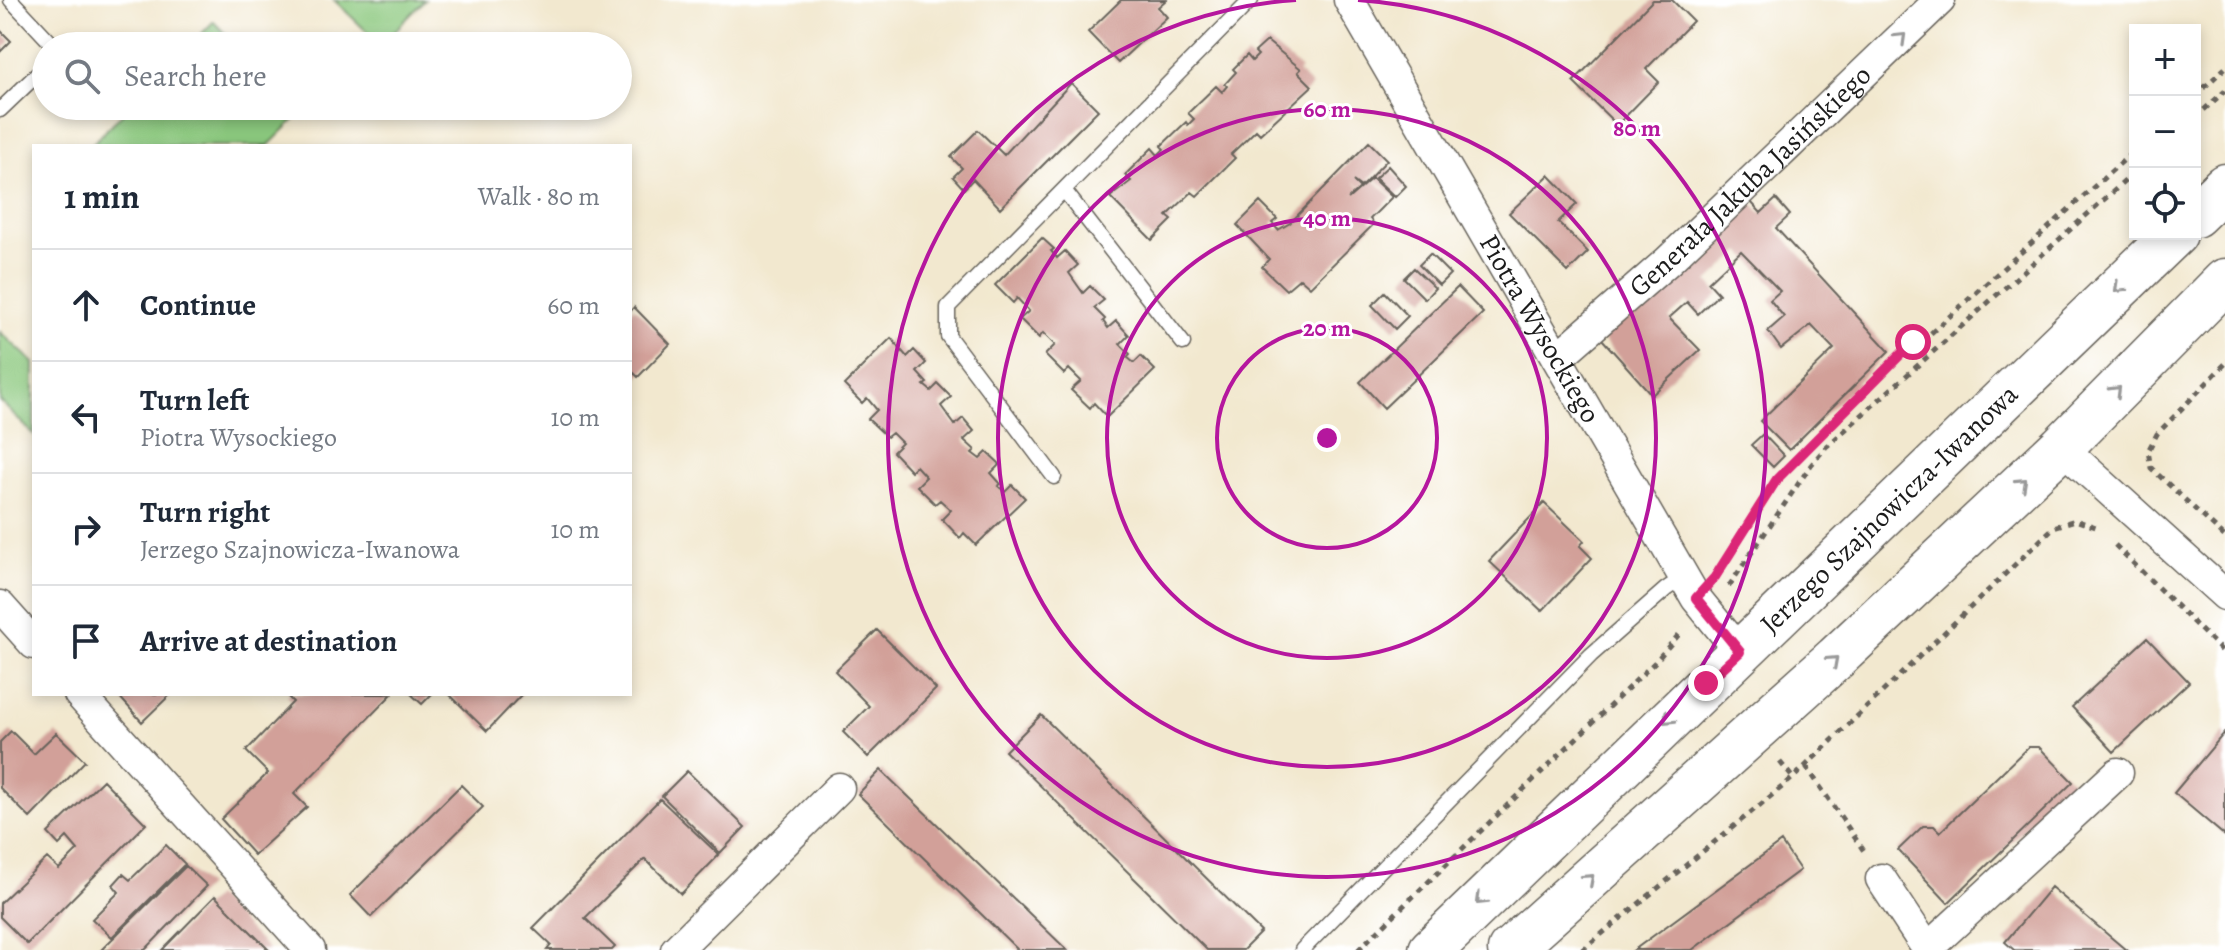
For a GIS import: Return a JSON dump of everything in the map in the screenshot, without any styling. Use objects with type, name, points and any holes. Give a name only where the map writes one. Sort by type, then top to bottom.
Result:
[{"type":"main road","points":[[2201,209],[2225,186]]},
{"type":"main road","name":"Jerzego Szajnowicza-Iwanowa","points":[[1431,950],[2169,240]]},
{"type":"main road","points":[[1510,950],[1836,658],[2061,447],[2225,281]]},
{"type":"street","name":"Generała Jakuba Jasińskiego","points":[[1557,358],[1668,261],[1940,0]]},
{"type":"street","name":"Piotra Wysockiego","points":[[1362,6],[1557,358],[1695,595],[1740,652]]},
{"type":"street","points":[[2061,447],[2225,595]]},
{"type":"street","points":[[0,606],[32,642]]},
{"type":"street","points":[[81,696],[310,950]]},
{"type":"street","points":[[1881,879],[1928,949],[2118,773]]},
{"type":"street","points":[[676,950],[839,788]]},
{"type":"lane","points":[[11,0],[41,32]]},
{"type":"lane","points":[[1054,477],[948,336],[948,307],[1251,0]]},
{"type":"lane","points":[[0,110],[32,79]]},
{"type":"lane","points":[[1064,190],[1183,343]]},
{"type":"lane","points":[[1302,950],[1591,655],[1666,589],[1695,595]]},
{"type":"path","points":[[2201,90],[2225,68]]},
{"type":"path","points":[[2201,113],[2225,91]]},
{"type":"path","points":[[1358,950],[1655,662],[1689,622],[1695,595],[1715,577],[1777,479],[1913,342],[1930,334],[2129,155]]},
{"type":"path","points":[[1695,595],[1723,594],[1826,447],[2129,177]]},
{"type":"path","points":[[2225,364],[2157,434],[2148,451],[2151,468],[2225,537]]},
{"type":"path","points":[[1582,950],[1806,766],[2054,527],[2075,520],[2095,525],[2104,535]]},
{"type":"path","points":[[2113,544],[2225,654]]},
{"type":"path","points":[[1806,766],[1881,879]]},
{"type":"green space","points":[[334,0],[425,0],[394,32],[367,32]]},
{"type":"green space","points":[[214,22],[224,32],[203,32]]},
{"type":"green space","points":[[116,120],[294,120],[270,144],[92,144]]},
{"type":"green space","points":[[0,332],[32,361],[32,433],[0,401]]},
{"type":"building","points":[[1121,0],[1166,0],[1158,7],[1167,17],[1118,63],[1088,32]]},
{"type":"building","points":[[1653,0],[1672,0],[1693,21],[1646,69],[1659,82],[1617,125],[1573,82]]},
{"type":"building","points":[[0,30],[11,41],[0,52]]},
{"type":"building","points":[[1267,41],[1301,69],[1298,72],[1312,86],[1260,134],[1256,130],[1231,154],[1235,158],[1197,196],[1192,192],[1167,216],[1172,220],[1152,240],[1110,197],[1131,181],[1125,175],[1152,148],[1158,155],[1164,149],[1161,146],[1186,122],[1188,125],[1194,119],[1188,113],[1216,86],[1222,92],[1236,72],[1233,69],[1247,55],[1252,61],[1258,55],[1255,52]]},
{"type":"building","points":[[1071,83],[1098,110],[1000,208],[973,179],[964,189],[953,177],[962,168],[951,157],[978,130],[1004,155]]},
{"type":"building","points":[[1369,142],[1387,160],[1361,187],[1353,181],[1360,188],[1348,199],[1372,178],[1392,197],[1370,219],[1374,224],[1310,287],[1300,278],[1286,290],[1262,267],[1269,259],[1237,225],[1260,202],[1277,219],[1272,223],[1278,230],[1290,223]]},
{"type":"building","points":[[1388,166],[1406,186],[1395,197],[1375,178]]},
{"type":"building","points":[[1549,175],[1577,204],[1558,222],[1588,252],[1568,272],[1509,213]]},
{"type":"building","points":[[1776,199],[1790,215],[1776,228],[1889,351],[1789,450],[1760,421],[1834,349],[1811,325],[1781,349],[1768,331],[1784,317],[1770,300],[1780,291],[1741,251],[1708,282],[1719,294],[1698,314],[1687,302],[1669,318],[1700,350],[1652,395],[1602,339],[1751,202],[1761,213]]},
{"type":"building","points":[[1042,238],[1054,249],[1051,251],[1057,258],[1065,251],[1078,265],[1069,273],[1083,293],[1090,286],[1104,300],[1094,308],[1105,319],[1103,321],[1108,328],[1116,321],[1129,335],[1120,344],[1130,354],[1127,357],[1134,363],[1141,356],[1155,370],[1107,417],[1094,403],[1090,408],[1071,390],[1081,381],[1069,369],[1064,374],[1045,355],[1055,345],[1043,333],[1039,338],[1020,319],[1029,311],[1017,298],[1013,303],[995,285]]},
{"type":"building","points":[[1430,254],[1450,274],[1439,285],[1419,265]]},
{"type":"building","points":[[1414,268],[1435,288],[1425,299],[1404,278]]},
{"type":"building","points":[[1458,287],[1483,313],[1384,408],[1360,382]]},
{"type":"building","points":[[1385,292],[1408,316],[1395,329],[1372,305]]},
{"type":"building","points":[[634,307],[670,344],[638,377],[634,373],[632,375]]},
{"type":"building","points":[[891,338],[907,357],[914,350],[926,363],[917,372],[927,383],[924,385],[931,391],[938,384],[951,397],[941,406],[955,425],[963,418],[974,431],[964,440],[975,450],[972,453],[980,459],[987,452],[1000,464],[991,473],[1001,484],[998,486],[1005,492],[1012,485],[1025,498],[976,545],[964,533],[960,538],[942,519],[951,510],[940,500],[935,504],[917,486],[926,477],[916,466],[911,471],[893,452],[902,443],[892,433],[887,437],[868,419],[877,410],[867,398],[862,403],[844,385]]},
{"type":"building","points":[[1763,434],[1784,456],[1773,467],[1751,445]]},
{"type":"building","points":[[1544,503],[1584,541],[1580,546],[1592,558],[1542,611],[1489,561]]},
{"type":"building","points":[[877,630],[936,689],[868,757],[843,732],[869,706],[835,671]]},
{"type":"building","points":[[2147,638],[2189,682],[2114,752],[2072,707]]},
{"type":"building","points":[[119,696],[169,696],[142,722]]},
{"type":"building","points":[[287,696],[390,696],[294,794],[307,807],[254,855],[221,819],[268,773],[246,751],[293,702]]},
{"type":"building","points":[[413,696],[430,696],[422,704]]},
{"type":"building","points":[[451,696],[520,696],[487,731]]},
{"type":"building","points":[[1041,715],[1261,932],[1243,950],[1207,950],[1005,751]]},
{"type":"building","points":[[11,731],[34,754],[56,733],[85,761],[30,818],[0,788],[0,742]]},
{"type":"building","points":[[2225,732],[2225,836],[2174,793]]},
{"type":"building","points":[[2028,747],[2039,747],[2073,782],[1948,903],[1898,850],[1923,826],[1934,826],[1940,832]]},
{"type":"building","points":[[881,770],[1067,950],[1018,950],[858,794]]},
{"type":"building","points":[[687,771],[745,827],[720,853],[662,796]]},
{"type":"building","points":[[103,780],[146,824],[27,944],[0,917],[0,903],[47,858],[59,869],[78,850],[67,837],[59,845],[48,833]]},
{"type":"building","points":[[461,785],[483,807],[371,917],[350,895]]},
{"type":"building","points":[[660,799],[719,855],[681,894],[645,859],[585,918],[615,947],[612,950],[547,950],[551,945],[533,928]]},
{"type":"building","points":[[1781,842],[1800,870],[1692,950],[1634,950]]},
{"type":"building","points":[[166,845],[185,864],[112,937],[92,919],[119,892],[113,885],[123,874],[130,880]]},
{"type":"building","points":[[186,866],[207,886],[145,950],[101,950]]},
{"type":"building","points":[[2051,887],[2126,950],[2014,950],[2005,942]]},
{"type":"building","points":[[215,896],[269,950],[162,950]]},
{"type":"route","points":[[1706,683],[1740,652],[1696,598],[1715,577],[1777,479],[1913,342]]}]
